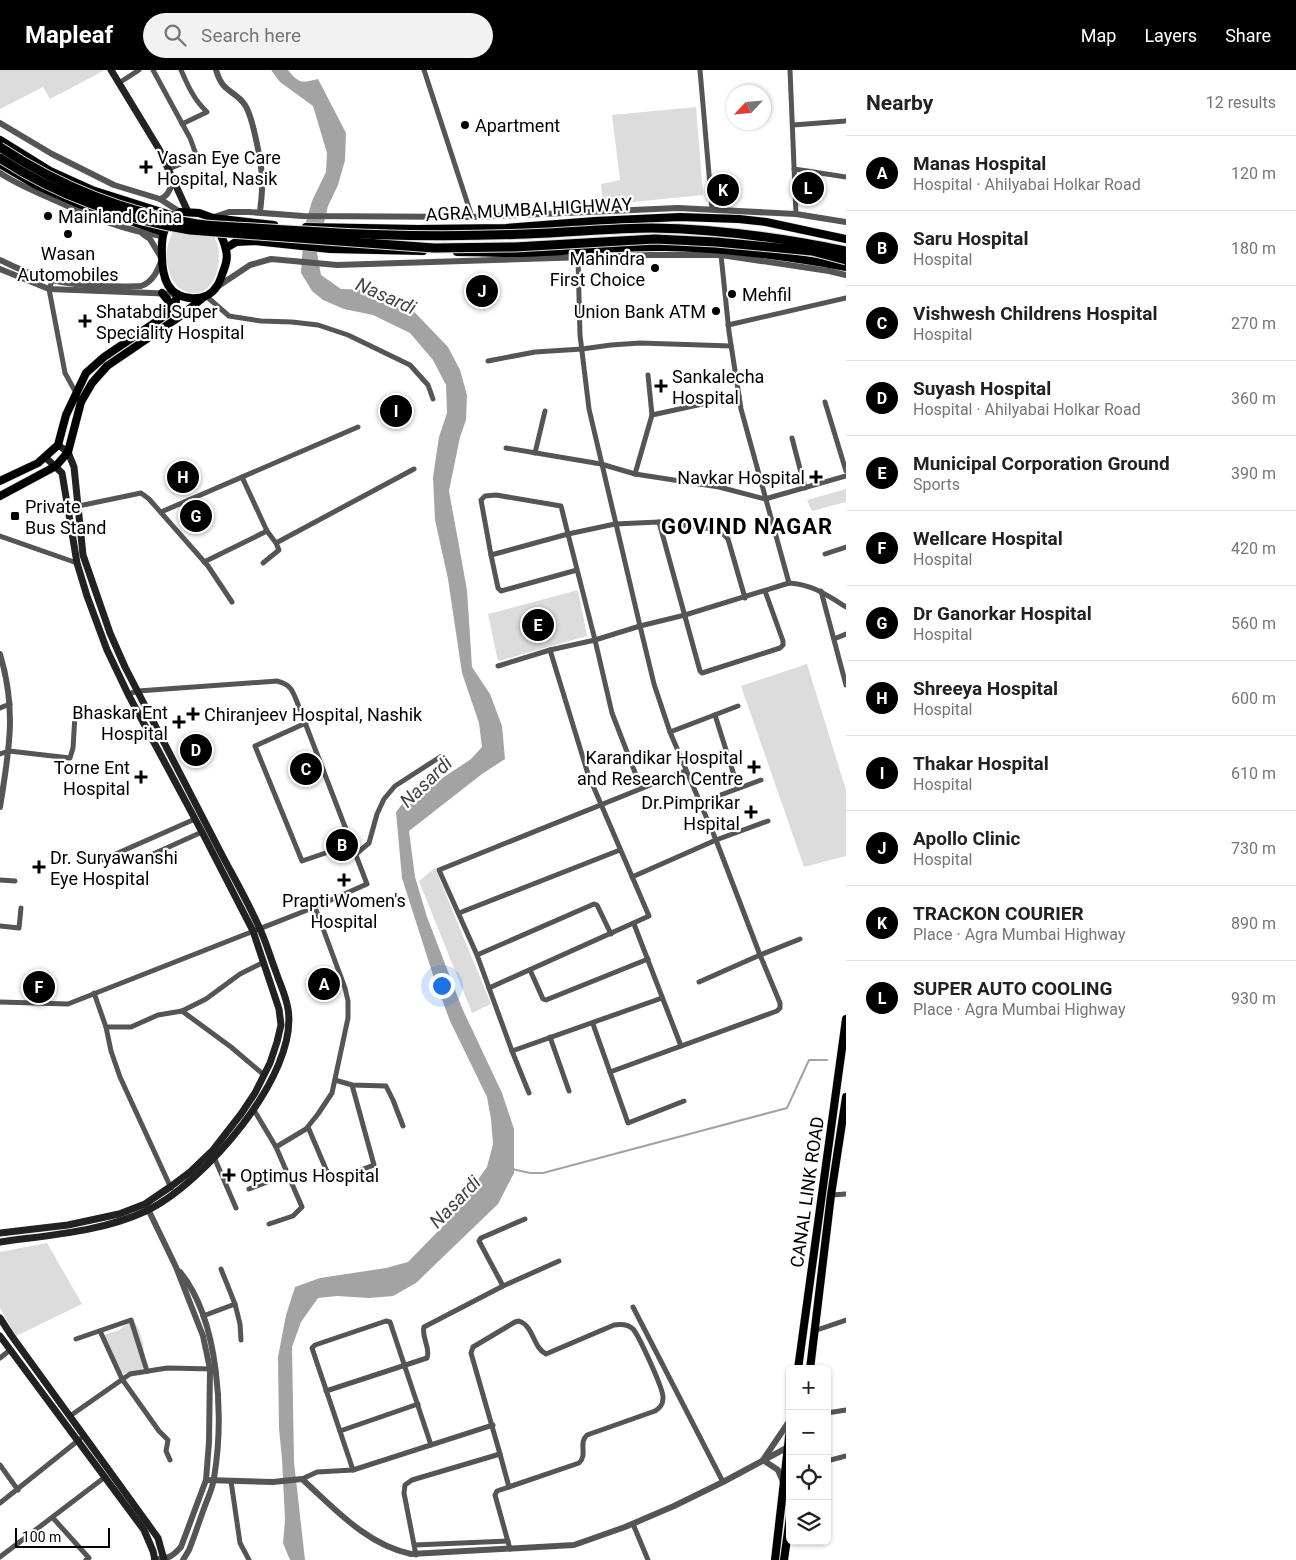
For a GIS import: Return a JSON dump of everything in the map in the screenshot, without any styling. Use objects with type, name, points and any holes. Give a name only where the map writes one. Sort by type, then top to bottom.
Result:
[{"type":"highway","points":[[0,147],[29,166],[74,188],[129,208],[198,224],[339,233],[435,236],[526,234],[628,228],[678,229],[739,234],[846,251]]},
{"type":"highway","points":[[0,158],[42,182],[84,201],[159,225],[190,230],[434,248],[515,248],[605,241],[673,240],[723,242],[812,251],[846,260]]},
{"type":"main road","points":[[111,70],[169,169],[173,178],[181,214]]},
{"type":"main road","points":[[0,140],[50,171],[92,190],[181,214],[199,213],[213,218],[226,248],[227,261],[216,288],[167,326],[107,366],[92,383],[81,402],[68,452],[56,466],[0,496]]},
{"type":"main road","points":[[0,164],[36,185],[79,204],[163,234]]},
{"type":"main road","points":[[181,214],[163,234],[162,259],[164,276],[169,287],[176,294],[190,299],[206,296]]},
{"type":"main road","name":"AGRA MUMBAI HIGHWAY","points":[[213,218],[290,227],[418,229],[506,228],[680,217],[766,222],[846,239]]},
{"type":"main road","points":[[628,219],[629,247]]},
{"type":"main road","points":[[226,248],[236,242],[254,241],[330,249],[518,253],[665,247],[723,249],[794,257],[846,267]]},
{"type":"main road","points":[[162,293],[170,303],[169,313]]},
{"type":"main road","points":[[0,481],[38,463],[58,445],[66,415],[86,373],[104,356],[169,313],[175,306],[176,294]]},
{"type":"main road","points":[[0,1242],[109,1225],[146,1207],[172,1190],[214,1157],[254,1110],[281,1060],[286,1044],[289,1022],[285,997],[256,930],[110,632],[83,555],[74,467],[68,452],[58,445]]},
{"type":"main road","points":[[46,456],[62,473],[77,563],[107,650],[128,694],[256,930],[279,1009],[280,1025],[277,1042],[264,1076],[255,1093],[233,1126],[213,1150],[172,1190]]},
{"type":"main road","name":"CANAL LINK ROAD","points":[[799,1365],[846,1019]]},
{"type":"main road","name":"CANAL LINK ROAD","points":[[810,1365],[831,1195],[846,1097]]},
{"type":"main road","points":[[0,1233],[91,1221],[146,1207]]},
{"type":"main road","points":[[0,1318],[70,1416],[105,1477],[144,1530],[153,1551],[154,1559]]},
{"type":"main road","points":[[0,1336],[158,1538],[164,1560]]},
{"type":"main road","points":[[775,1560],[788,1455]]},
{"type":"main road","points":[[784,1560],[786,1545]]},
{"type":"street","points":[[119,83],[138,70]]},
{"type":"street","points":[[153,70],[190,138],[198,157],[169,169]]},
{"type":"street","points":[[181,70],[188,87],[199,104],[207,112],[182,124]]},
{"type":"street","points":[[216,70],[219,81],[248,110],[262,178],[260,212]]},
{"type":"street","points":[[424,70],[472,217]]},
{"type":"street","points":[[700,70],[712,209]]},
{"type":"street","points":[[790,70],[796,214]]},
{"type":"street","points":[[793,125],[846,120]]},
{"type":"street","points":[[0,123],[52,154],[114,185],[160,199],[181,214]]},
{"type":"street","points":[[794,169],[846,177]]},
{"type":"street","points":[[0,173],[12,181],[88,216],[143,234],[150,239],[162,259],[152,279],[140,289],[49,289],[0,268]]},
{"type":"street","points":[[160,199],[165,197],[173,178]]},
{"type":"street","points":[[213,218],[229,212],[260,212],[303,216],[472,217],[662,208],[796,214],[846,222]]},
{"type":"street","points":[[143,234],[163,234]]},
{"type":"street","points":[[216,288],[250,265],[271,258],[337,265],[651,255],[721,255],[846,275]]},
{"type":"street","points":[[721,255],[728,325],[740,409],[789,583]]},
{"type":"street","points":[[578,258],[582,349],[589,409],[654,684],[685,771],[716,840],[780,1003],[777,1011],[610,1072]]},
{"type":"street","points":[[0,260],[31,275],[52,281],[176,294]]},
{"type":"street","points":[[52,281],[49,289],[65,373],[81,402]]},
{"type":"street","points":[[206,296],[229,316],[318,326],[348,335],[410,365],[428,385],[433,399]]},
{"type":"street","points":[[728,325],[846,298]]},
{"type":"street","points":[[488,361],[535,352],[640,343],[731,346]]},
{"type":"street","points":[[635,474],[652,415],[648,375]]},
{"type":"street","points":[[652,415],[738,396]]},
{"type":"street","points":[[825,402],[846,471]]},
{"type":"street","points":[[535,453],[544,411]]},
{"type":"street","points":[[161,512],[358,427]]},
{"type":"street","points":[[792,438],[805,488]]},
{"type":"street","points":[[506,448],[602,464],[635,474],[718,487],[765,499],[846,476]]},
{"type":"street","points":[[276,543],[414,470]]},
{"type":"street","points":[[242,477],[267,531],[279,550],[263,563]]},
{"type":"street","points":[[69,508],[141,493],[161,512],[204,562],[232,602]]},
{"type":"street","points":[[577,570],[501,591],[498,588],[481,500],[484,496],[496,495],[561,506],[595,640],[612,713],[641,788]]},
{"type":"street","points":[[659,522],[700,671],[705,673],[780,648],[783,645],[766,591]]},
{"type":"street","points":[[491,555],[568,534],[616,524],[659,522],[720,530],[728,539],[745,598]]},
{"type":"street","points":[[204,562],[267,531]]},
{"type":"street","points":[[0,536],[77,563]]},
{"type":"street","points":[[824,554],[846,547]]},
{"type":"street","points":[[498,666],[550,650],[595,640],[745,598],[789,583],[803,584],[821,591],[846,607]]},
{"type":"street","points":[[821,591],[846,685]]},
{"type":"street","points":[[834,639],[846,634]]},
{"type":"street","points":[[489,988],[648,918],[649,913],[588,774],[550,650]]},
{"type":"street","points":[[0,654],[4,667],[11,719],[9,751],[0,807]]},
{"type":"street","points":[[0,1002],[68,1004],[315,907],[367,884],[292,688],[285,683],[277,682],[138,691],[128,694]]},
{"type":"street","points":[[0,708],[10,704]]},
{"type":"street","points":[[670,732],[738,706]]},
{"type":"street","points":[[0,754],[9,751],[70,758],[73,748],[75,715]]},
{"type":"street","points":[[715,715],[738,788]]},
{"type":"street","points":[[306,723],[255,746],[302,861],[352,844]]},
{"type":"street","points":[[356,854],[369,843],[377,814],[390,791],[440,757]]},
{"type":"street","points":[[529,1092],[477,955],[439,870],[685,771]]},
{"type":"street","points":[[699,803],[760,780]]},
{"type":"street","points":[[102,860],[195,819]]},
{"type":"street","points":[[632,877],[716,840],[768,821]]},
{"type":"street","points":[[142,859],[202,832]]},
{"type":"street","points":[[459,913],[620,850]]},
{"type":"street","points":[[0,880],[15,881]]},
{"type":"street","points":[[477,955],[594,904],[597,905],[611,934]]},
{"type":"street","points":[[276,1146],[293,1138],[308,1127],[332,1093],[348,1018],[348,1001],[345,988],[315,907]]},
{"type":"street","points":[[0,926],[19,928],[21,908]]},
{"type":"street","points":[[634,924],[681,1046]]},
{"type":"street","points":[[699,982],[800,939]]},
{"type":"street","points":[[530,970],[543,999],[546,1000],[648,959]]},
{"type":"street","points":[[106,1027],[131,1027],[158,1015],[182,1011],[206,999],[240,974],[264,962]]},
{"type":"street","points":[[94,993],[120,1077],[172,1190]]},
{"type":"street","points":[[512,1051],[593,1024],[662,998]]},
{"type":"street","points":[[182,1011],[232,1047],[264,1076]]},
{"type":"street","points":[[593,1024],[628,1123],[684,1101]]},
{"type":"street","points":[[550,1037],[569,1092]]},
{"type":"street","points":[[334,1080],[352,1086],[386,1086],[403,1126]]},
{"type":"street","points":[[308,1127],[331,1181],[374,1165],[352,1086]]},
{"type":"street","points":[[254,1110],[276,1146],[302,1207],[293,1216],[269,1224]]},
{"type":"street","points":[[214,1157],[236,1208]]},
{"type":"street","points":[[249,1189],[288,1174]]},
{"type":"street","points":[[831,1195],[846,1194]]},
{"type":"street","points":[[146,1207],[176,1267],[203,1336],[213,1369],[206,1480],[181,1547],[175,1555],[164,1560],[154,1559]]},
{"type":"street","points":[[503,1286],[479,1241],[481,1238],[524,1219]]},
{"type":"street","points":[[326,1391],[428,1356],[422,1332],[424,1328],[503,1286],[560,1261]]},
{"type":"street","points":[[176,1267],[188,1282],[203,1316],[213,1369],[218,1440],[214,1480],[189,1550],[183,1560]]},
{"type":"street","points":[[221,1269],[235,1304],[240,1324],[241,1340]]},
{"type":"street","points":[[203,1316],[235,1304]]},
{"type":"street","points":[[633,1307],[723,1482]]},
{"type":"street","points":[[76,1339],[131,1320],[147,1372]]},
{"type":"street","points":[[353,1470],[312,1350],[313,1346],[387,1320],[390,1322],[405,1364],[431,1445]]},
{"type":"street","points":[[814,1331],[846,1320]]},
{"type":"street","points":[[509,1487],[493,1425],[470,1353],[472,1347],[519,1321],[526,1324],[541,1351],[546,1354],[614,1325],[629,1326],[636,1334],[662,1388],[663,1401],[658,1408],[584,1438],[582,1449],[584,1456],[579,1462],[509,1487],[497,1491],[495,1495],[510,1549]]},
{"type":"street","points":[[100,1331],[122,1379],[159,1431],[168,1440],[166,1451],[170,1460]]},
{"type":"street","points":[[0,1358],[10,1350]]},
{"type":"street","points":[[70,1416],[130,1374],[167,1368],[213,1369]]},
{"type":"street","points":[[340,1431],[418,1404]]},
{"type":"street","points":[[831,1412],[846,1410]]},
{"type":"street","points":[[206,1480],[273,1482],[302,1479],[318,1472],[353,1470],[493,1425]]},
{"type":"street","points":[[763,1460],[786,1426]]},
{"type":"street","points":[[0,1503],[81,1438]]},
{"type":"street","points":[[302,1479],[362,1532],[396,1551],[416,1555],[574,1545],[633,1524],[674,1506],[786,1448]]},
{"type":"street","points":[[416,1555],[404,1493],[405,1485],[408,1482],[500,1454]]},
{"type":"street","points":[[831,1460],[846,1456]]},
{"type":"street","points":[[763,1460],[778,1470],[784,1484]]},
{"type":"street","points":[[0,1465],[18,1490]]},
{"type":"street","points":[[0,1557],[105,1477]]},
{"type":"street","points":[[231,1481],[240,1543],[249,1560]]},
{"type":"street","points":[[53,1518],[89,1558],[86,1560]]},
{"type":"street","points":[[633,1524],[648,1560]]},
{"type":"street","points":[[414,1545],[508,1541]]},
{"type":"shaded area","points":[[0,70],[105,70],[50,99],[43,87],[0,109]]},
{"type":"shaded area","points":[[696,107],[703,195],[603,205],[601,184],[620,180],[612,115]]},
{"type":"shaded area","points":[[209,226],[218,247],[217,272],[209,287],[203,291],[195,293],[186,292],[177,286],[169,270],[167,253],[170,240],[175,227]]},
{"type":"shaded area","points":[[846,489],[846,502],[812,511],[807,500]]},
{"type":"shaded area","points":[[578,590],[587,636],[498,661],[488,614]]},
{"type":"shaded area","points":[[807,664],[846,790],[846,856],[804,867],[741,686]]},
{"type":"shaded area","points":[[435,868],[491,1004],[472,1013],[419,881]]},
{"type":"shaded area","points":[[47,1243],[82,1304],[16,1336],[0,1308],[0,1252]]},
{"type":"shaded area","points":[[133,1320],[143,1344],[144,1364],[142,1370],[120,1374],[104,1335],[119,1330]]},
{"type":"water","name":"Nasardi","points":[[271,70],[288,70],[295,78],[301,81],[318,79],[346,133],[345,160],[338,185],[328,206],[317,253],[321,275],[341,289],[376,290],[399,296],[448,347],[460,370],[467,395],[466,420],[460,437],[449,491],[467,590],[472,667],[490,694],[502,726],[505,759],[482,774],[409,831],[415,877],[427,917],[462,1008],[502,1093],[514,1129],[514,1173],[498,1204],[416,1283],[393,1296],[318,1298],[301,1322],[292,1347],[294,1462],[305,1560],[290,1560],[283,1543],[285,1520],[279,1428],[278,1357],[286,1315],[295,1287],[320,1278],[386,1268],[408,1262],[449,1220],[487,1167],[493,1144],[487,1097],[450,1021],[402,878],[396,812],[407,798],[471,759],[482,747],[479,723],[462,673],[448,579],[435,520],[433,477],[439,437],[447,413],[446,385],[433,360],[410,333],[373,315],[344,309],[323,300],[312,291],[301,273],[304,229],[312,201],[326,172],[327,153],[313,106],[280,82]]},
{"type":"waterway","points":[[512,1169],[530,1173],[543,1173],[787,1108],[809,1060],[827,1060]]},
{"type":"place","name":"Apartment","points":[[465,125]]},
{"type":"place","name":"Vasan Eye Care Hospital, Nasik","points":[[146,167]]},
{"type":"place","name":"SUPER AUTO COOLING","points":[[808,188]]},
{"type":"place","name":"TRACKON COURIER","points":[[723,190]]},
{"type":"place","name":"Mainland China","points":[[48,216]]},
{"type":"place","name":"Wasan Automobiles","points":[[68,234]]},
{"type":"place","name":"Mahindra First Choice","points":[[655,268]]},
{"type":"place","name":"Apollo Clinic","points":[[482,291]]},
{"type":"place","name":"Mehfil","points":[[732,294]]},
{"type":"place","name":"Union Bank ATM","points":[[716,311]]},
{"type":"place","name":"Shatabdi Super Speciality Hospital","points":[[85,321]]},
{"type":"place","name":"Sankalecha Hospital","points":[[661,386]]},
{"type":"place","name":"Thakar Hospital","points":[[396,411]]},
{"type":"place","name":"Shreeya Hospital","points":[[183,477]]},
{"type":"place","name":"Navkar Hospital","points":[[816,477]]},
{"type":"place","name":"Private Bus Stand","points":[[15,516]]},
{"type":"place","name":"Dr Ganorkar Hospital","points":[[196,516]]},
{"type":"place","name":"Municipal Corporation Ground","points":[[538,625]]},
{"type":"place","name":"Chiranjeev Hospital, Nashik","points":[[193,714]]},
{"type":"place","name":"Bhaskar Ent Hospital","points":[[179,722]]},
{"type":"place","name":"Suyash Hospital","points":[[196,750]]},
{"type":"place","name":"Karandikar Hospital and Research Centre","points":[[754,767]]},
{"type":"place","name":"Vishwesh Childrens Hospital","points":[[306,769]]},
{"type":"place","name":"Torne Ent Hospital","points":[[141,777]]},
{"type":"place","name":"Dr.Pimprikar Hspital","points":[[751,812]]},
{"type":"place","name":"Saru Hospital","points":[[342,845]]},
{"type":"place","name":"Dr. Suryawanshi Eye Hospital","points":[[39,867]]},
{"type":"place","name":"Prapti Women's Hospital","points":[[344,880]]},
{"type":"place","name":"Manas Hospital","points":[[324,984]]},
{"type":"place","name":"Wellcare Hospital","points":[[39,987]]},
{"type":"place","name":"Optimus Hospital","points":[[229,1175]]},
{"type":"district","name":"GOVIND NAGAR","points":[[747,526]]}]
